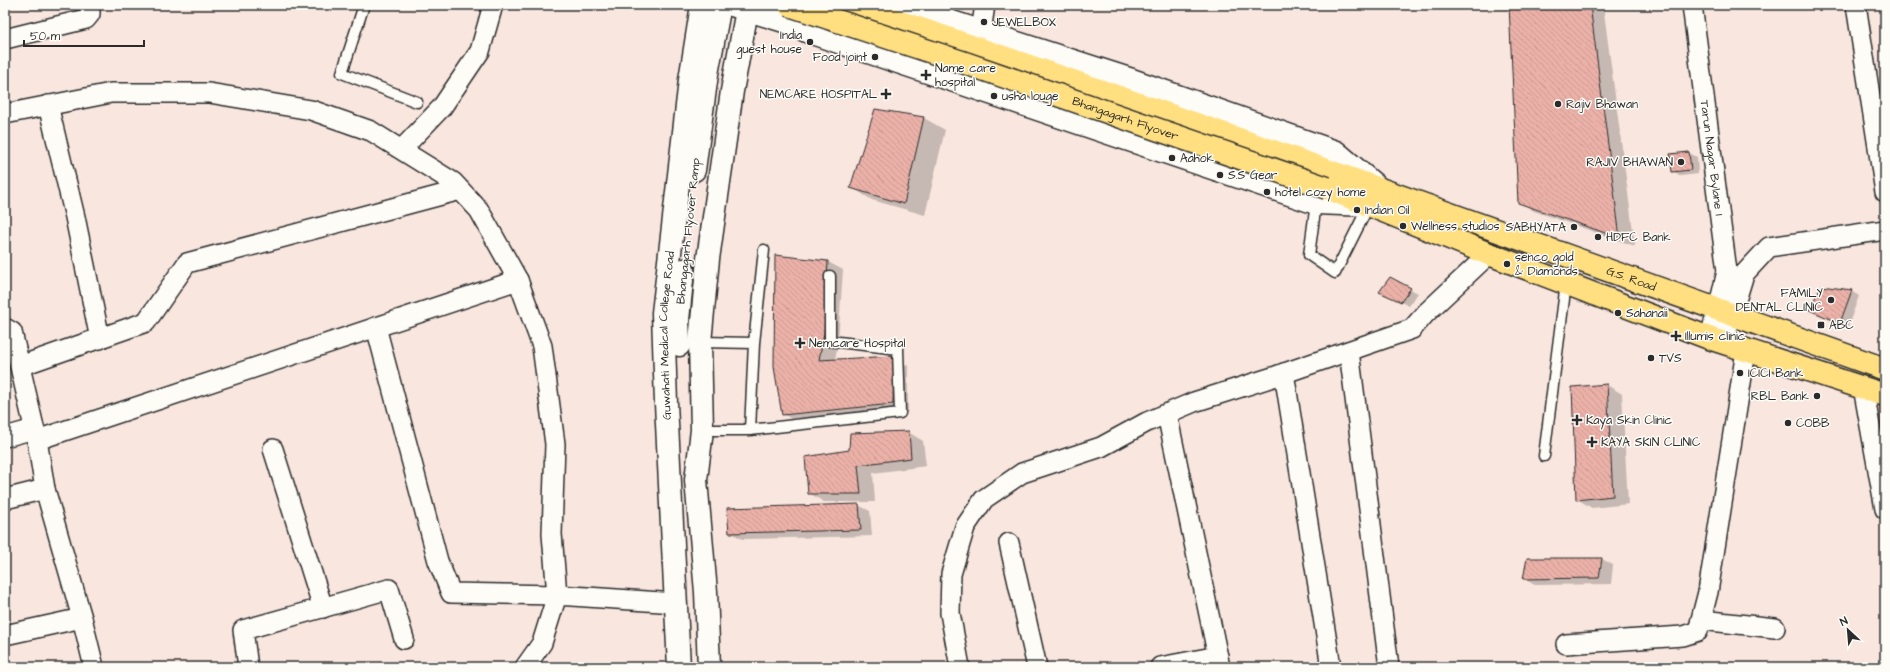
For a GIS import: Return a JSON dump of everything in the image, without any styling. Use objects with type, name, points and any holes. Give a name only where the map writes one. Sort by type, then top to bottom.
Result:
[{"type":"main road","name":"Guwahati Medical College Road","points":[[680,667],[669,481],[663,313],[690,80],[702,5]]},
{"type":"main road","name":"Bhangagarh Flyover Ramp","points":[[682,459],[691,428],[678,320],[688,212],[707,74],[720,5]]},
{"type":"main road","points":[[709,667],[706,592],[691,428],[708,259],[732,91],[740,8],[789,14],[803,5]]},
{"type":"main road","name":"Bhangagarh Flyover","points":[[850,5],[1028,65],[1323,187]]},
{"type":"main road","points":[[899,5],[1132,80],[1336,152],[1373,196],[1489,254],[1716,341],[1885,395]]},
{"type":"main road","name":"Bhangagarh Flyover","points":[[789,14],[965,63],[1323,187],[1373,196]]},
{"type":"main road","name":"G.S. Road","points":[[1373,196],[1725,313],[1885,369]]},
{"type":"main road","points":[[669,481],[682,459],[696,480]]},
{"type":"street","points":[[5,39],[86,19],[90,14],[90,5]]},
{"type":"street","points":[[402,149],[442,107],[480,51],[494,5]]},
{"type":"street","points":[[980,31],[985,5]]},
{"type":"street","name":"Tarun Nagar Bylane 1","points":[[1692,5],[1727,271],[1725,313]]},
{"type":"street","points":[[1856,5],[1885,192]]},
{"type":"street","points":[[5,114],[110,92],[209,93],[311,110],[371,131],[453,182],[479,210],[518,280],[542,346],[555,444],[552,534],[557,595],[542,643],[525,667]]},
{"type":"street","points":[[48,105],[100,338]]},
{"type":"street","points":[[20,366],[146,322],[187,263],[460,190]]},
{"type":"street","points":[[1716,341],[1725,313],[1744,274],[1769,247],[1885,230]]},
{"type":"street","points":[[960,667],[950,613],[951,574],[965,527],[984,499],[1022,473],[1100,447],[1194,402],[1284,374],[1412,329],[1426,313],[1489,254]]},
{"type":"street","points":[[5,437],[36,434],[376,327],[518,280]]},
{"type":"street","points":[[376,327],[438,561],[450,592],[557,595],[676,603]]},
{"type":"street","points":[[5,328],[12,332],[36,434],[45,489],[82,618],[94,667]]},
{"type":"street","points":[[1349,350],[1389,667]]},
{"type":"street","points":[[1566,644],[1682,636],[1698,631],[1708,592],[1746,351]]},
{"type":"street","points":[[1284,374],[1331,667]]},
{"type":"street","points":[[1863,387],[1885,509]]},
{"type":"street","points":[[1160,667],[1219,661],[1167,414]]},
{"type":"street","points":[[273,449],[323,608]]},
{"type":"street","points":[[5,499],[45,489]]},
{"type":"street","points":[[1009,543],[1037,667]]},
{"type":"street","points":[[248,667],[243,630],[389,589],[404,639]]},
{"type":"street","points":[[5,635],[82,618]]},
{"type":"street","points":[[1701,620],[1775,628]]},
{"type":"lane","points":[[364,5],[342,73],[417,102]]},
{"type":"lane","points":[[1323,187],[1309,255],[1335,273],[1373,196]]},
{"type":"lane","points":[[750,430],[754,343],[764,250]]},
{"type":"lane","points":[[691,428],[750,430],[900,413],[898,349],[830,341],[830,276]]},
{"type":"lane","points":[[1544,456],[1566,283]]},
{"type":"lane","points":[[700,342],[754,343]]},
{"type":"building","name":"Rajiv Bhawan","points":[[1509,5],[1590,5],[1620,238],[1518,203]]},
{"type":"building","points":[[875,109],[924,117],[904,204],[850,188]]},
{"type":"building","name":"RAJIV BHAWAN","points":[[1689,152],[1691,170],[1672,172],[1670,154]]},
{"type":"building","points":[[775,255],[828,261],[824,333],[819,360],[894,356],[893,404],[782,415],[774,367]]},
{"type":"building","points":[[1390,277],[1411,288],[1401,302],[1379,292]]},
{"type":"building","name":"FAMILY DENTAL CLINIC","points":[[1821,286],[1852,290],[1840,323],[1809,310]]},
{"type":"building","name":"KAYA SKIN CLINIC","points":[[1607,384],[1613,496],[1576,500],[1572,387]]},
{"type":"building","points":[[1863,387],[1885,395],[1885,509]]},
{"type":"building","points":[[909,431],[911,458],[858,465],[861,494],[808,494],[805,457],[849,450],[850,433]]},
{"type":"building","points":[[859,504],[861,530],[729,533],[727,508]]},
{"type":"building","points":[[1527,558],[1602,558],[1599,578],[1523,579]]},
{"type":"place","name":"JEWELBOX","points":[[984,22]]},
{"type":"place","name":"India guest house","points":[[810,42]]},
{"type":"place","name":"Food joint","points":[[875,57]]},
{"type":"place","name":"Name care hospital","points":[[926,75]]},
{"type":"place","name":"NEMCARE HOSPITAL","points":[[886,94]]},
{"type":"place","name":"usha louge","points":[[994,96]]},
{"type":"place","name":"Rajiv Bhawan","points":[[1558,104]]},
{"type":"place","name":"Aahok","points":[[1172,158]]},
{"type":"place","name":"RAJIV BHAWAN","points":[[1681,162]]},
{"type":"place","name":"S.S Gear","points":[[1220,175]]},
{"type":"place","name":"hotel cozy home","points":[[1267,192]]},
{"type":"place","name":"Indian Oil","points":[[1357,210]]},
{"type":"place","name":"Wellness studios","points":[[1403,226]]},
{"type":"place","name":"SABHYATA","points":[[1574,227]]},
{"type":"place","name":"HDFC Bank","points":[[1598,237]]},
{"type":"place","name":"senco gold & Diamonds","points":[[1507,264]]},
{"type":"place","name":"FAMILY DENTAL CLINIC","points":[[1831,300]]},
{"type":"place","name":"Sahanaii","points":[[1618,313]]},
{"type":"place","name":"ABC","points":[[1821,325]]},
{"type":"place","name":"Illumis clinic","points":[[1676,336]]},
{"type":"place","name":"Nemcare Hospital","points":[[800,343]]},
{"type":"place","name":"TVS","points":[[1651,358]]},
{"type":"place","name":"ICICI Bank","points":[[1740,373]]},
{"type":"place","name":"RBL Bank","points":[[1817,396]]},
{"type":"place","name":"Kaya Skin Clinic","points":[[1577,420]]},
{"type":"place","name":"COBB","points":[[1788,423]]},
{"type":"place","name":"KAYA SKIN CLINIC","points":[[1592,442]]}]
